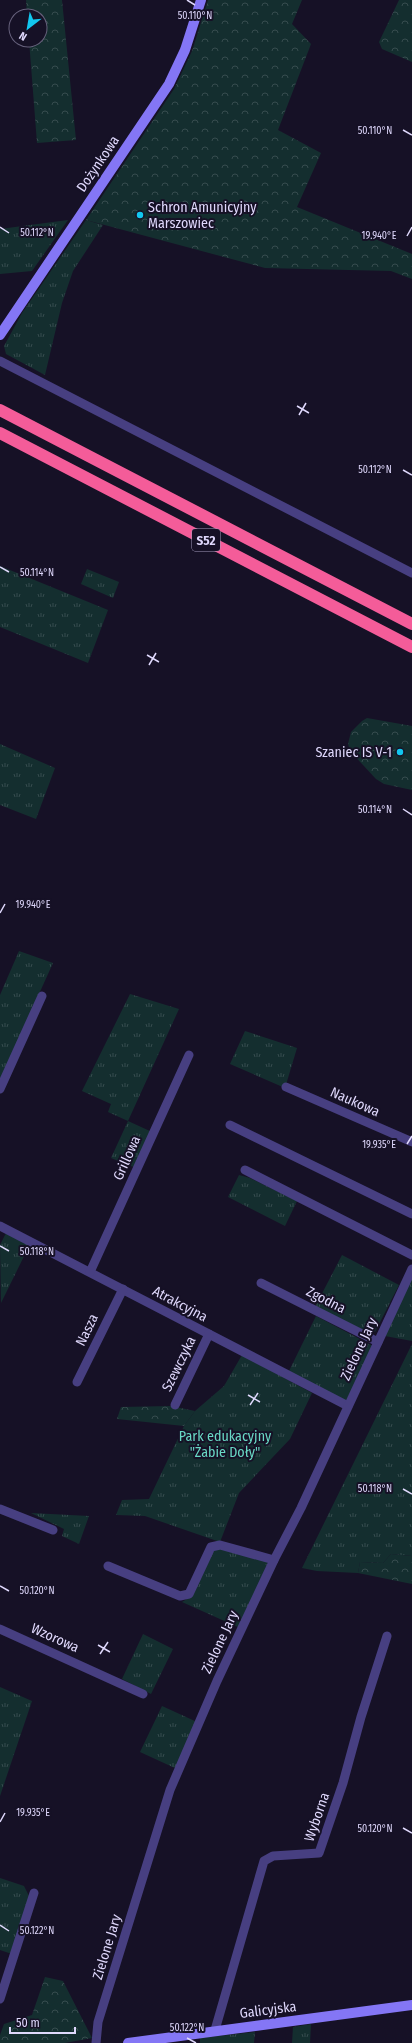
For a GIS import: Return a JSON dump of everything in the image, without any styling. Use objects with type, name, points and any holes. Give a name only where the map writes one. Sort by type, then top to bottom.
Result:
[{"type":"highway","name":"S52","points":[[0,410],[412,624]]},
{"type":"highway","name":"S52","points":[[0,432],[412,647]]},
{"type":"street","name":"Dożynkowa","points":[[0,335],[169,84],[185,50],[201,0]]},
{"type":"street","points":[[0,362],[412,573]]},
{"type":"street","points":[[0,1089],[42,996]]},
{"type":"street","name":"Grillowa","points":[[90,1272],[189,1055]]},
{"type":"street","name":"Naukowa","points":[[286,1087],[412,1142]]},
{"type":"street","points":[[230,1125],[412,1214]]},
{"type":"street","points":[[245,1170],[412,1256]]},
{"type":"street","name":"Atrakcyjna","points":[[0,1226],[348,1406]]},
{"type":"street","name":"Zielone Jary","points":[[96,2043],[98,2022],[170,1790],[217,1681],[274,1560],[289,1532],[412,1269]]},
{"type":"street","name":"Zgodna","points":[[260,1283],[378,1342]]},
{"type":"street","name":"Nasza","points":[[77,1382],[123,1289]]},
{"type":"street","name":"Szewczyka","points":[[175,1405],[209,1334]]},
{"type":"street","points":[[0,1509],[53,1530]]},
{"type":"street","points":[[108,1566],[180,1596],[189,1594],[211,1547],[220,1544],[274,1560]]},
{"type":"street","name":"Wzorowa","points":[[0,1629],[143,1694]]},
{"type":"street","name":"Wyborna","points":[[215,2030],[264,1861],[273,1856],[319,1853],[343,1783],[361,1717],[387,1636]]},
{"type":"street","points":[[0,1999],[34,1893]]},
{"type":"street","name":"Galicyjska","points":[[128,2043],[215,2030],[412,2005]]},
{"type":"green space","points":[[26,0],[62,0],[76,140],[37,143],[30,48],[48,48],[48,8],[26,8]]},
{"type":"green space","points":[[208,0],[302,0],[292,24],[311,44],[278,130],[321,153],[297,207],[412,254],[412,279],[391,271],[265,268],[86,220],[174,89],[192,51]]},
{"type":"green space","points":[[399,0],[412,0],[412,62],[382,49],[379,42]]},
{"type":"green space","points":[[68,220],[32,271],[0,274],[0,229]]},
{"type":"green space","points":[[86,220],[103,225],[73,271],[62,303],[45,375],[6,354],[4,346],[22,313]]},
{"type":"green space","points":[[0,566],[108,610],[88,663],[0,627]]},
{"type":"green space","points":[[87,569],[119,582],[113,598],[81,584]]},
{"type":"green space","points":[[367,718],[412,726],[412,790],[384,784],[376,779],[350,751],[348,744],[351,732]]},
{"type":"green space","points":[[0,744],[55,768],[36,819],[0,805]]},
{"type":"green space","points":[[19,951],[53,963],[0,1080],[0,995]]},
{"type":"green space","points":[[130,994],[179,1009],[128,1121],[108,1112],[111,1104],[82,1091]]},
{"type":"green space","points":[[245,1031],[297,1048],[285,1088],[230,1064]]},
{"type":"green space","points":[[128,1121],[152,1132],[136,1168],[111,1158]]},
{"type":"green space","points":[[239,1175],[250,1178],[297,1201],[285,1226],[228,1197]]},
{"type":"green space","points":[[6,1233],[30,1244],[1,1303],[0,1245]]},
{"type":"green space","points":[[342,1255],[399,1285],[375,1332],[367,1332],[315,1307]]},
{"type":"green space","points":[[412,1276],[412,1341],[385,1336]]},
{"type":"green space","points":[[316,1316],[373,1346],[346,1401],[289,1371]]},
{"type":"green space","points":[[412,1344],[412,1556],[391,1554],[383,1563],[360,1562],[358,1573],[317,1571],[302,1568]]},
{"type":"green space","name":"Park edukacyjny \"Żabie Doły\"","points":[[242,1355],[312,1393],[290,1439],[239,1493],[220,1542],[145,1516],[116,1515],[122,1500],[149,1499],[184,1426],[195,1411],[224,1386]]},
{"type":"green space","points":[[171,1406],[195,1411],[184,1426],[117,1419],[121,1407]]},
{"type":"green space","points":[[31,1513],[89,1516],[79,1544],[62,1536],[64,1529]]},
{"type":"green space","points":[[221,1547],[268,1562],[240,1628],[182,1602],[190,1597],[213,1551]]},
{"type":"green space","points":[[391,1554],[412,1556],[412,1584],[358,1573],[360,1562],[383,1563]]},
{"type":"green space","points":[[143,1634],[173,1649],[151,1694],[122,1679]]},
{"type":"green space","points":[[0,1687],[32,1701],[0,1796]]},
{"type":"green space","points":[[162,1706],[197,1722],[177,1769],[140,1752]]},
{"type":"green space","points":[[0,1878],[24,1886],[30,1898],[12,1954],[0,1950]]},
{"type":"green space","points":[[45,1977],[63,1981],[92,2038],[65,2043],[0,2043],[0,2035],[4,2024],[32,2015]]},
{"type":"green space","points":[[311,2024],[310,2043],[292,2043],[293,2027]]},
{"type":"green space","points":[[255,2032],[254,2043],[200,2043],[200,2038]]},
{"type":"place","name":"Schron Amunicyjny Marszowiec","points":[[140,215]]},
{"type":"place","name":"Szaniec IS V-1","points":[[400,752]]}]
